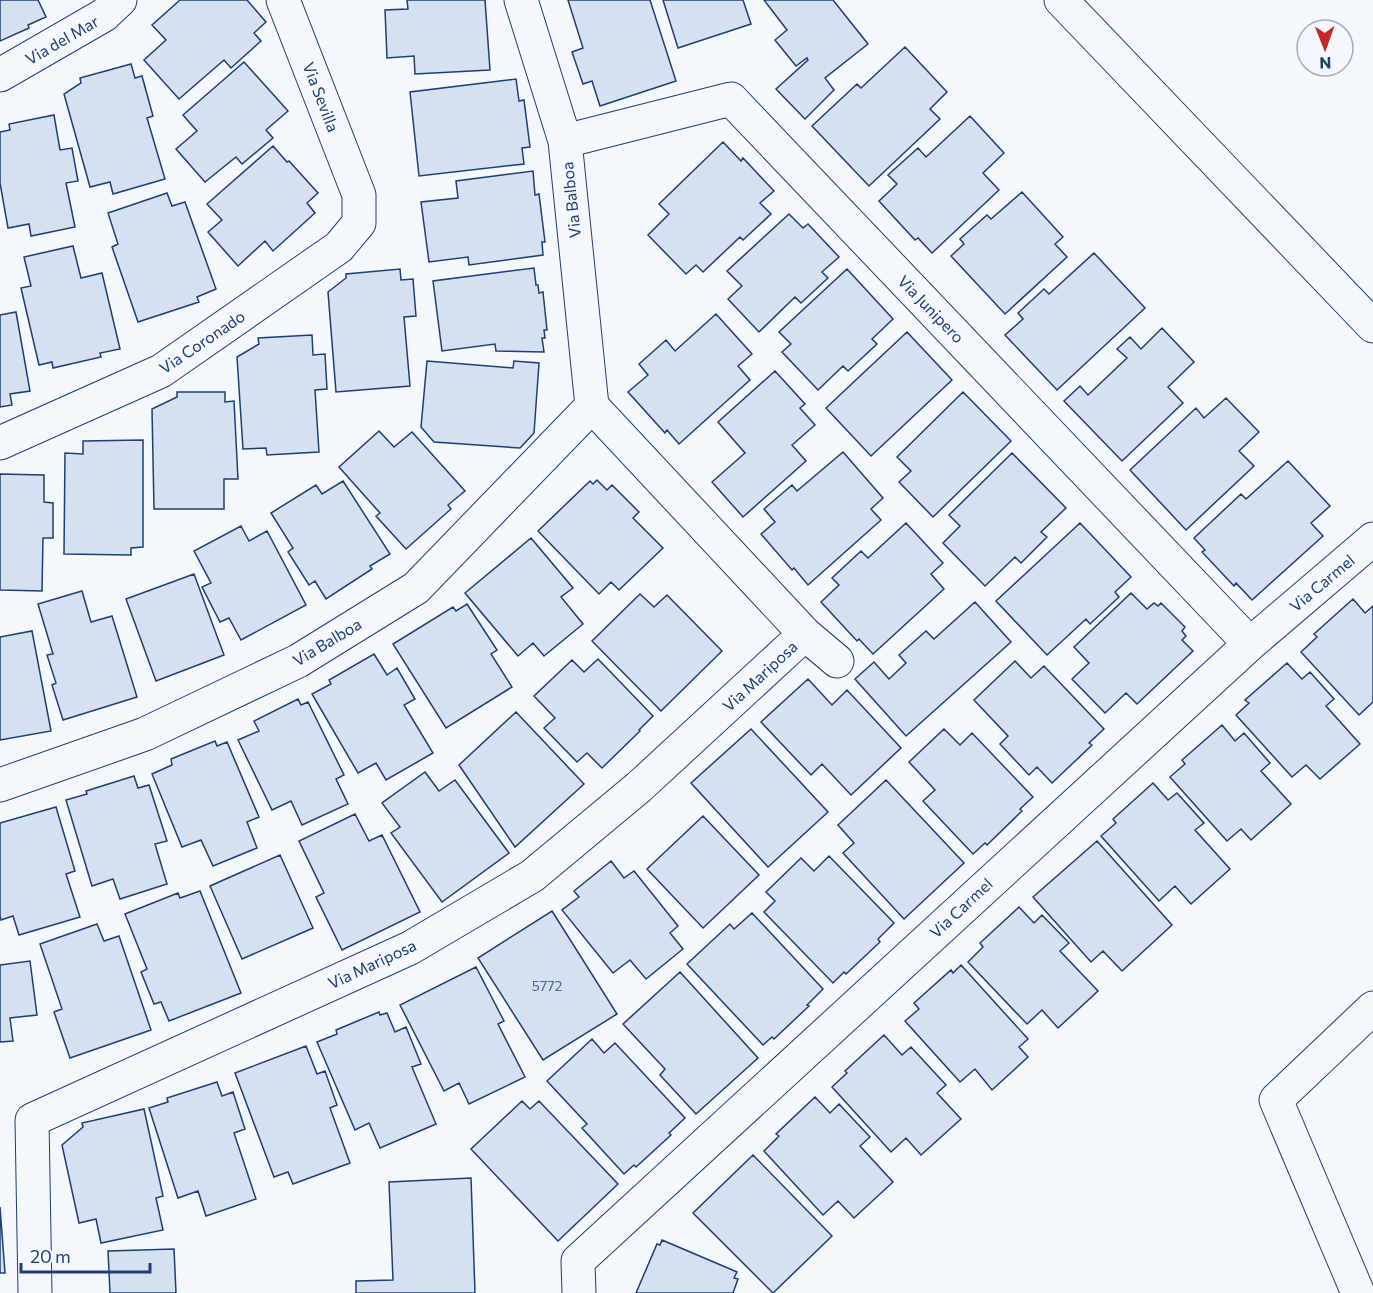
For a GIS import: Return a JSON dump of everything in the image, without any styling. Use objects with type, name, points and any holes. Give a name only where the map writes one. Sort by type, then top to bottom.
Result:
[{"type":"street","name":"Via del Mar","points":[[0,75],[104,15],[120,0]]},
{"type":"street","name":"Via Sevilla","points":[[283,0],[359,195]]},
{"type":"street","name":"Via Balboa","points":[[0,785],[145,734],[298,661],[416,588],[592,406],[565,141],[521,0]]},
{"type":"street","points":[[1061,0],[1373,326]]},
{"type":"street","name":"Via Junipero","points":[[565,141],[731,99],[1250,644]]},
{"type":"street","name":"Via Coronado","points":[[0,443],[161,371],[339,247],[359,223],[359,195]]},
{"type":"street","points":[[592,406],[805,634],[837,661]]},
{"type":"street","name":"Via Carmel","points":[[579,1293],[578,1260],[1250,644],[1373,539]]},
{"type":"street","name":"Via Mariposa","points":[[35,1293],[32,1120],[410,948],[532,876],[639,787],[805,634]]},
{"type":"street","points":[[1358,1293],[1276,1100],[1373,1008]]},
{"type":"building","points":[[0,0],[38,0],[46,17],[28,25],[29,28],[0,41]]},
{"type":"building","points":[[180,0],[247,0],[266,22],[254,33],[261,41],[231,68],[224,60],[179,99],[144,60],[166,40],[152,25]]},
{"type":"building","points":[[407,0],[485,0],[490,70],[415,74],[414,56],[387,58],[385,10],[408,9]]},
{"type":"building","points":[[568,0],[650,0],[676,81],[600,106],[592,81],[583,84],[572,52],[583,48]]},
{"type":"building","points":[[663,0],[743,0],[751,24],[678,48]]},
{"type":"building","points":[[764,0],[833,0],[868,44],[825,78],[834,90],[805,119],[776,89],[808,60],[807,58],[796,66],[775,40],[787,30]]},
{"type":"building","points":[[905,47],[947,92],[930,109],[940,119],[869,186],[812,126],[857,84],[861,88]]},
{"type":"building","points":[[244,62],[288,111],[266,130],[273,138],[242,164],[236,157],[205,182],[176,149],[197,131],[183,115]]},
{"type":"building","points":[[131,64],[135,78],[142,76],[153,116],[147,118],[165,179],[113,194],[110,182],[90,187],[64,94],[81,83],[80,78]]},
{"type":"building","points":[[516,79],[519,101],[524,100],[530,147],[522,148],[524,164],[419,176],[410,92]]},
{"type":"building","points":[[54,115],[60,150],[72,148],[78,181],[66,183],[75,227],[31,236],[29,224],[8,228],[0,183],[0,132],[10,130],[9,124]]},
{"type":"building","points":[[970,116],[1004,153],[983,173],[999,190],[932,253],[918,238],[915,240],[879,201],[897,184],[888,175],[918,148],[926,157]]},
{"type":"building","points":[[723,142],[741,161],[743,158],[774,191],[760,203],[771,214],[743,240],[740,237],[703,272],[696,265],[686,274],[648,235],[669,214],[659,204]]},
{"type":"building","points":[[273,146],[318,193],[307,203],[315,213],[273,251],[265,241],[238,266],[208,232],[222,220],[207,204]]},
{"type":"building","points":[[533,171],[535,195],[539,194],[545,242],[542,242],[543,255],[469,265],[468,257],[429,262],[421,202],[458,198],[456,181]]},
{"type":"building","points":[[1022,192],[1063,237],[1055,244],[1067,257],[1005,314],[951,256],[964,244],[960,239],[987,215],[991,219]]},
{"type":"building","points":[[167,193],[172,206],[185,202],[216,289],[197,297],[199,302],[138,322],[112,247],[118,244],[108,213]]},
{"type":"building","points":[[789,214],[803,228],[808,224],[839,257],[822,272],[828,278],[801,303],[795,297],[759,332],[728,299],[742,286],[727,271]]},
{"type":"building","points":[[73,246],[81,278],[102,273],[120,349],[100,353],[101,357],[53,368],[52,362],[39,365],[21,288],[31,286],[24,257]]},
{"type":"building","points":[[1094,253],[1145,308],[1057,390],[1005,335],[1023,319],[1018,313],[1044,289],[1049,294]]},
{"type":"building","points":[[534,268],[539,293],[543,292],[547,330],[544,330],[545,338],[542,338],[544,352],[496,351],[495,344],[442,351],[433,281]]},
{"type":"building","points":[[400,269],[401,280],[413,279],[416,316],[404,317],[410,386],[336,392],[328,292],[346,278],[346,274]]},
{"type":"building","points":[[847,269],[893,319],[872,339],[877,344],[848,371],[843,366],[818,390],[782,352],[791,344],[779,332]]},
{"type":"building","points":[[16,312],[30,391],[10,394],[12,405],[0,407],[0,315]]},
{"type":"building","points":[[716,314],[752,354],[738,366],[750,380],[679,444],[667,430],[665,433],[628,392],[648,375],[639,364],[666,340],[675,351]]},
{"type":"building","points":[[1162,328],[1194,362],[1168,387],[1183,403],[1122,461],[1064,401],[1080,386],[1088,395],[1127,358],[1117,349],[1130,337],[1141,349]]},
{"type":"building","points":[[907,332],[952,380],[871,456],[826,408]]},
{"type":"building","points":[[312,335],[313,355],[325,354],[327,389],[315,390],[319,452],[267,455],[266,448],[243,449],[237,357],[259,344],[258,338]]},
{"type":"building","points":[[427,361],[513,368],[514,361],[539,363],[534,433],[520,448],[434,442],[421,427]]},
{"type":"building","points":[[775,371],[805,404],[800,408],[815,425],[792,445],[806,461],[743,517],[712,482],[745,453],[718,422]]},
{"type":"building","points":[[177,392],[225,392],[225,402],[234,401],[238,479],[224,479],[224,509],[154,509],[152,409],[177,397]]},
{"type":"building","points":[[963,392],[1011,441],[933,517],[899,482],[911,471],[897,457]]},
{"type":"building","points":[[1226,398],[1259,432],[1239,451],[1254,466],[1186,530],[1130,470],[1196,408],[1204,418]]},
{"type":"building","points":[[379,431],[394,447],[412,432],[465,491],[448,505],[451,509],[406,549],[376,516],[380,513],[339,467]]},
{"type":"building","points":[[143,440],[143,547],[131,548],[131,555],[64,554],[65,453],[83,454],[83,441]]},
{"type":"building","points":[[843,452],[883,498],[871,509],[881,520],[808,585],[761,534],[775,522],[764,509],[792,485],[797,491]]},
{"type":"building","points":[[1012,453],[1066,508],[1041,532],[1047,537],[1021,563],[1015,557],[985,586],[943,543],[960,526],[949,515]]},
{"type":"building","points":[[1288,461],[1330,506],[1311,523],[1323,536],[1252,600],[1236,583],[1234,586],[1202,552],[1205,550],[1194,538],[1241,494],[1246,499]]},
{"type":"building","points":[[0,474],[44,475],[44,502],[53,503],[53,538],[43,538],[42,591],[0,590]]},
{"type":"building","points":[[597,480],[607,490],[612,485],[639,512],[633,518],[663,548],[619,590],[611,582],[599,594],[538,531],[590,481],[593,484]]},
{"type":"building","points":[[343,481],[390,554],[370,566],[372,569],[326,599],[315,581],[309,585],[288,552],[293,548],[271,513],[316,485],[322,494]]},
{"type":"building","points":[[906,523],[943,563],[931,574],[944,589],[873,654],[859,639],[857,641],[821,602],[839,585],[832,578],[861,551],[868,558]]},
{"type":"building","points":[[1080,523],[1131,577],[1115,592],[1119,597],[1090,624],[1086,619],[1047,655],[996,601]]},
{"type":"building","points":[[241,526],[249,541],[267,531],[306,605],[241,640],[229,618],[220,622],[202,587],[211,583],[194,551]]},
{"type":"building","points":[[531,538],[573,588],[561,597],[583,624],[544,656],[533,643],[518,656],[465,593]]},
{"type":"building","points":[[194,574],[224,655],[156,681],[126,599]]},
{"type":"building","points":[[82,591],[91,622],[112,616],[137,697],[63,720],[52,685],[56,683],[47,655],[53,654],[38,604]]},
{"type":"building","points":[[1131,593],[1147,609],[1154,603],[1158,606],[1161,603],[1185,627],[1182,631],[1186,636],[1182,640],[1193,651],[1137,704],[1126,693],[1105,713],[1072,679],[1089,663],[1074,647]]},
{"type":"building","points":[[640,594],[654,607],[667,595],[722,651],[661,711],[592,641]]},
{"type":"building","points":[[1353,599],[1365,613],[1373,606],[1373,702],[1359,715],[1301,652],[1317,637],[1314,634]]},
{"type":"building","points":[[975,602],[1011,642],[906,736],[855,679],[874,662],[889,679],[906,663],[899,655],[926,631],[934,639]]},
{"type":"building","points":[[467,604],[497,650],[491,654],[512,687],[446,728],[393,644],[453,607],[456,611]]},
{"type":"building","points":[[32,631],[51,731],[0,740],[0,637]]},
{"type":"building","points":[[374,654],[387,675],[397,668],[415,699],[404,705],[433,753],[386,780],[376,763],[358,773],[312,694],[331,684],[329,680]]},
{"type":"building","points":[[598,659],[653,716],[602,768],[587,753],[577,762],[544,728],[555,718],[534,696],[572,660],[584,672]]},
{"type":"building","points":[[1015,661],[1031,678],[1044,666],[1104,729],[1089,743],[1092,745],[1052,783],[1037,767],[1029,775],[1000,744],[1008,736],[974,700]]},
{"type":"building","points":[[1287,663],[1302,679],[1310,672],[1334,699],[1326,706],[1360,744],[1320,779],[1306,765],[1292,777],[1236,715],[1249,703],[1245,700]]},
{"type":"building","points":[[808,679],[832,705],[847,690],[901,748],[851,795],[822,764],[811,775],[761,722]]},
{"type":"building","points":[[298,699],[301,705],[308,702],[344,775],[336,779],[348,804],[302,825],[291,801],[272,810],[238,740],[259,731],[254,721]]},
{"type":"building","points":[[516,712],[584,784],[515,847],[459,765]]},
{"type":"building","points":[[1222,725],[1235,741],[1244,733],[1270,763],[1261,771],[1291,804],[1251,840],[1241,829],[1227,841],[1170,777],[1185,764],[1182,760]]},
{"type":"building","points":[[751,729],[828,812],[768,867],[691,783]]},
{"type":"building","points":[[944,729],[960,745],[972,733],[1033,797],[987,845],[985,843],[973,854],[923,801],[935,790],[909,762]]},
{"type":"building","points":[[215,741],[217,746],[227,742],[259,817],[247,822],[257,848],[213,866],[201,840],[182,847],[152,774],[172,765],[171,759]]},
{"type":"building","points":[[425,772],[439,791],[455,780],[509,853],[442,902],[391,833],[400,827],[382,803]]},
{"type":"building","points":[[134,776],[138,788],[149,785],[167,841],[155,844],[167,884],[120,899],[113,879],[92,886],[66,800],[87,794],[86,791]]},
{"type":"building","points":[[886,780],[964,863],[904,919],[843,853],[854,843],[838,825]]},
{"type":"building","points":[[1153,783],[1168,800],[1177,793],[1204,823],[1195,830],[1230,869],[1191,904],[1175,886],[1159,901],[1101,836],[1116,823],[1113,819]]},
{"type":"building","points":[[56,807],[75,871],[66,874],[80,917],[19,935],[13,916],[1,920],[0,916],[0,823]]},
{"type":"building","points":[[355,814],[369,841],[382,835],[420,912],[342,950],[316,897],[324,893],[299,841]]},
{"type":"building","points":[[703,816],[759,875],[703,928],[647,869]]},
{"type":"building","points":[[1097,841],[1172,925],[1122,971],[1103,951],[1091,962],[1033,897]]},
{"type":"building","points":[[280,855],[313,928],[242,959],[210,886]]},
{"type":"building","points":[[829,856],[894,923],[878,939],[880,942],[833,983],[764,912],[775,901],[766,892],[801,858],[814,871]]},
{"type":"building","points":[[611,861],[624,878],[634,871],[678,926],[670,933],[683,949],[646,979],[630,960],[613,973],[562,910],[579,897],[574,891]]},
{"type":"building","points":[[200,891],[241,993],[169,1021],[161,1002],[154,1004],[141,972],[147,969],[125,914],[178,893],[180,898]]},
{"type":"building","points":[[1019,907],[1034,923],[1042,915],[1069,943],[1060,951],[1098,991],[1058,1028],[1042,1010],[1027,1024],[968,962],[983,947],[980,943]]},
{"type":"building","points":[[552,911],[617,1014],[543,1060],[478,958]]},
{"type":"building","points":[[752,913],[823,989],[807,1005],[809,1006],[774,1039],[772,1037],[763,1045],[687,964],[730,924],[734,929]]},
{"type":"building","points":[[97,924],[104,941],[119,936],[151,1030],[70,1058],[54,1012],[62,1009],[40,944]]},
{"type":"building","points":[[30,961],[37,1015],[10,1018],[13,1041],[0,1042],[0,965]]},
{"type":"building","points":[[961,965],[1028,1039],[1019,1047],[1028,1057],[992,1090],[975,1069],[960,1082],[905,1021],[919,1009],[914,1003],[951,970],[953,973]]},
{"type":"building","points":[[476,967],[504,1021],[498,1024],[525,1077],[469,1104],[459,1083],[444,1091],[400,1005]]},
{"type":"building","points":[[680,972],[758,1058],[696,1114],[660,1075],[665,1069],[623,1024]]},
{"type":"building","points":[[379,1012],[380,1015],[387,1013],[395,1032],[406,1027],[421,1064],[412,1067],[436,1124],[380,1148],[369,1123],[355,1130],[317,1042],[337,1034],[336,1030]]},
{"type":"building","points":[[884,1035],[902,1055],[911,1047],[946,1085],[937,1093],[961,1119],[921,1155],[906,1138],[891,1152],[832,1087],[847,1073],[845,1071]]},
{"type":"building","points":[[592,1039],[604,1053],[615,1043],[685,1118],[669,1133],[671,1135],[636,1167],[634,1165],[624,1174],[582,1128],[587,1124],[547,1081]]},
{"type":"building","points":[[306,1046],[317,1074],[325,1071],[337,1105],[330,1108],[350,1163],[293,1184],[288,1172],[274,1177],[235,1073]]},
{"type":"building","points":[[217,1082],[222,1096],[233,1092],[245,1129],[234,1133],[256,1199],[206,1216],[198,1191],[178,1198],[149,1108],[168,1102],[167,1098]]},
{"type":"building","points":[[815,1097],[830,1113],[839,1104],[870,1137],[860,1146],[893,1182],[854,1218],[838,1201],[823,1215],[764,1151],[779,1136],[776,1134]]},
{"type":"building","points":[[522,1101],[530,1109],[539,1101],[618,1184],[558,1241],[471,1149]]},
{"type":"building","points":[[144,1109],[163,1196],[156,1198],[163,1230],[101,1243],[96,1219],[79,1223],[62,1145],[83,1127],[82,1123]]},
{"type":"building","points":[[753,1155],[832,1236],[773,1293],[693,1213]]},
{"type":"building","points":[[471,1178],[475,1293],[356,1293],[356,1281],[393,1280],[389,1182]]},
{"type":"building","points":[[0,1207],[5,1273],[0,1273]]},
{"type":"building","points":[[662,1240],[737,1272],[734,1278],[738,1279],[733,1293],[636,1293],[657,1244],[660,1245]]},
{"type":"building","points":[[174,1249],[176,1293],[110,1293],[108,1251]]}]
